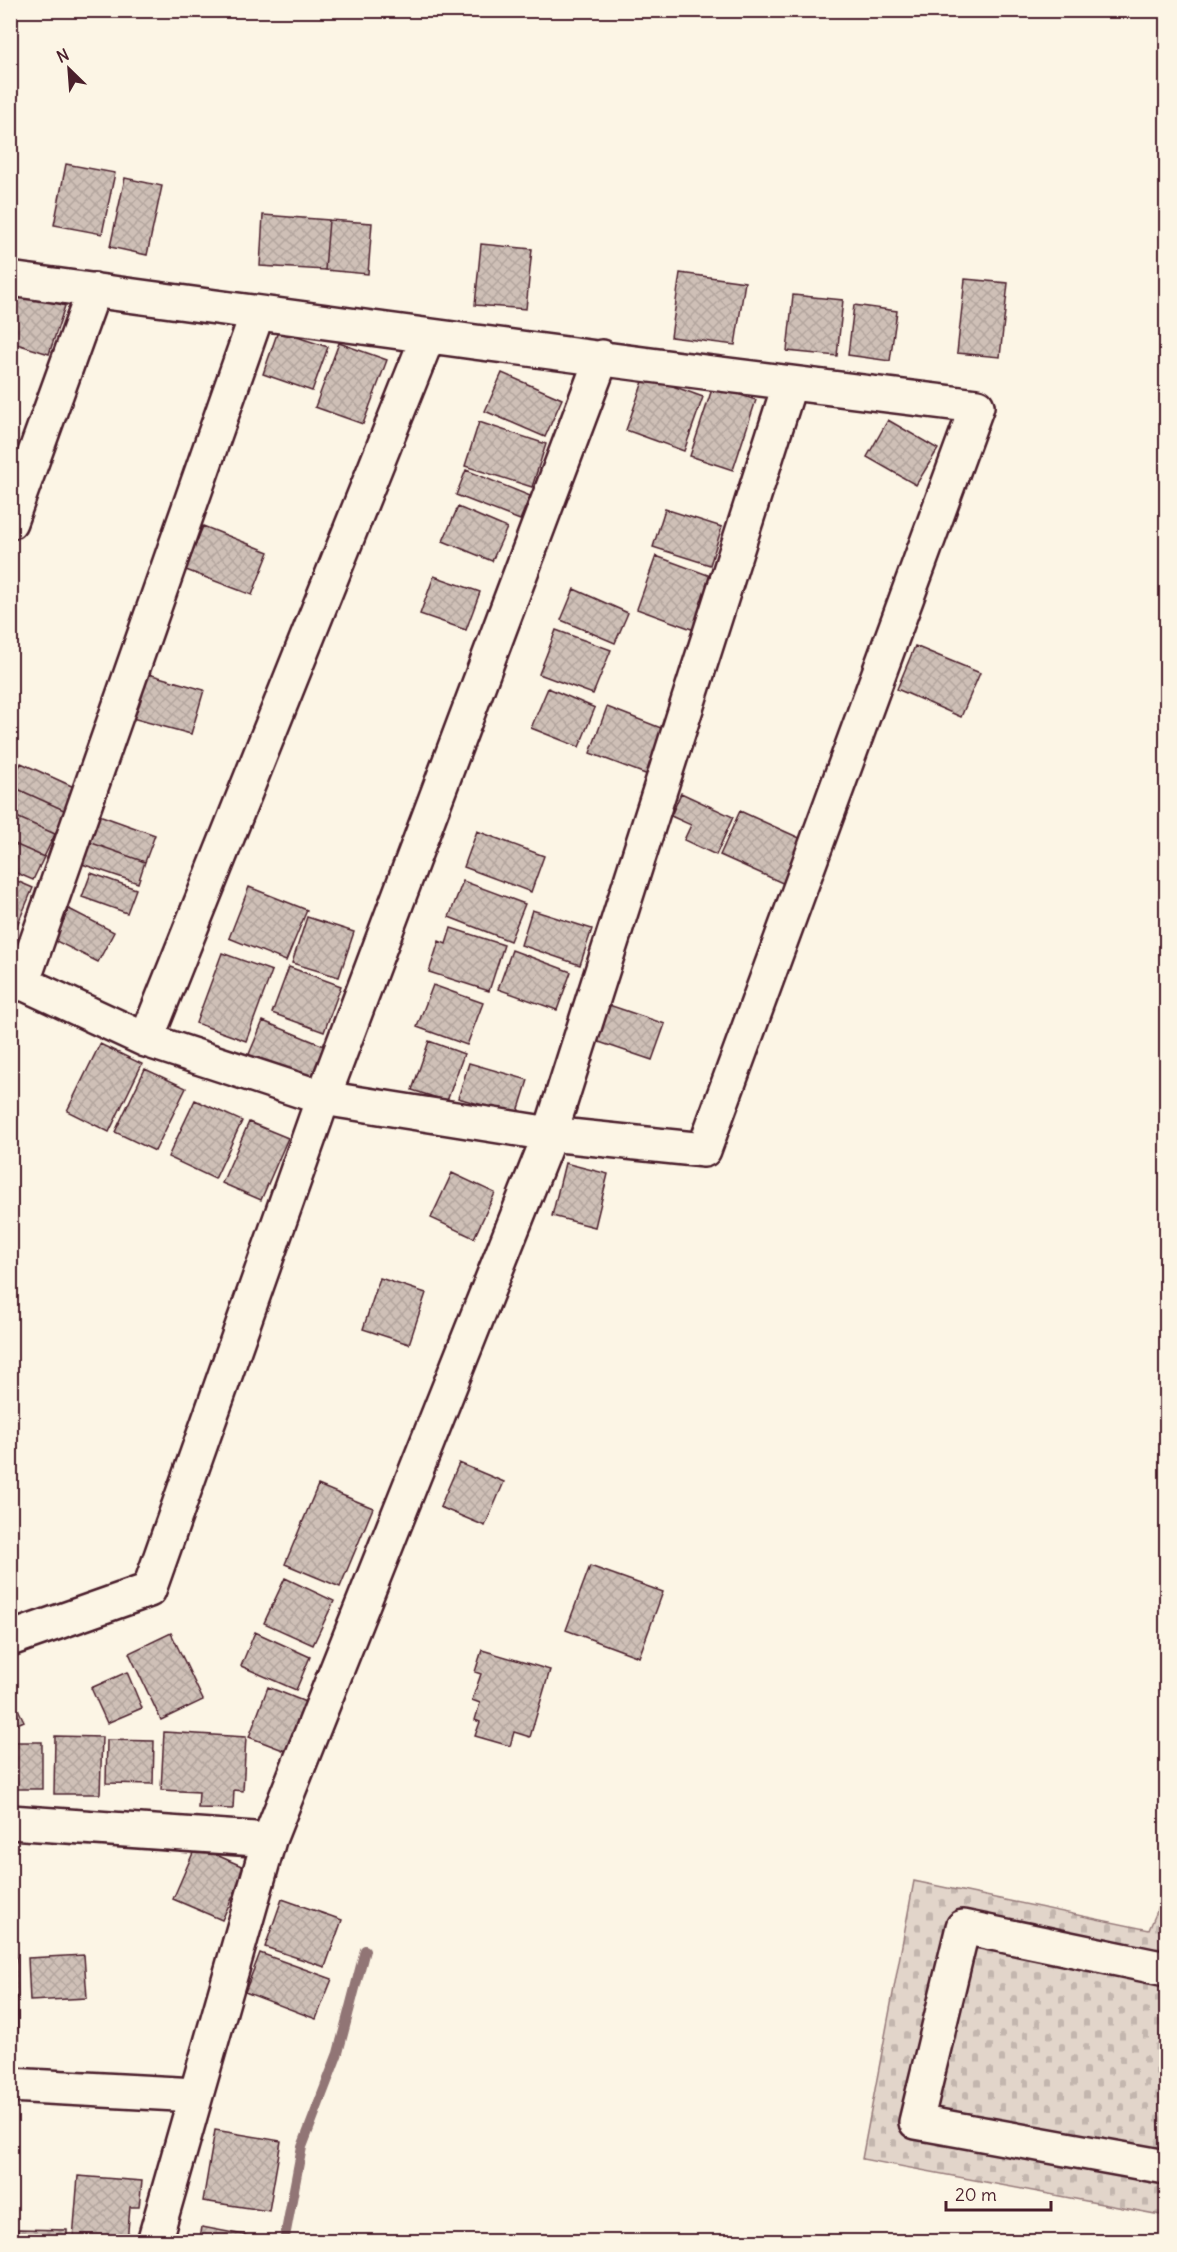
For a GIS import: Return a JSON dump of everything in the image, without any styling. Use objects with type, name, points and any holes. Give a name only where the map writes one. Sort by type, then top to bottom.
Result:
[{"type":"street","points":[[10,279],[256,314],[602,357],[690,372],[977,406],[704,1150],[550,1134],[323,1098],[146,1041],[16,980],[256,314]]},
{"type":"street","points":[[10,522],[94,290]]},
{"type":"street","points":[[146,1041],[428,336]]},
{"type":"street","points":[[10,1639],[149,1590],[323,1098],[602,357]]},
{"type":"street","points":[[154,2241],[269,1840],[550,1134],[790,383]]},
{"type":"street","points":[[10,1822],[269,1840]]},
{"type":"street","points":[[1167,1969],[963,1927],[916,2122],[1167,2167]]},
{"type":"street","points":[[10,2085],[196,2095]]},
{"type":"green space","points":[[914,1881],[1149,1930],[1166,1890],[1166,2216],[862,2159]]},
{"type":"building","points":[[66,164],[115,173],[102,234],[54,225]]},
{"type":"building","points":[[125,178],[162,186],[147,255],[110,247]]},
{"type":"building","points":[[263,215],[329,220],[325,270],[260,266]]},
{"type":"building","points":[[329,220],[372,223],[368,274],[325,270]]},
{"type":"building","points":[[481,244],[532,249],[526,309],[475,305]]},
{"type":"building","points":[[680,273],[745,282],[735,345],[671,337]]},
{"type":"building","points":[[965,279],[1008,283],[1000,357],[957,353]]},
{"type":"building","points":[[16,289],[65,306],[49,354],[10,342],[10,304]]},
{"type":"building","points":[[793,295],[843,300],[837,356],[787,351]]},
{"type":"building","points":[[854,305],[897,311],[890,361],[848,355]]},
{"type":"building","points":[[278,331],[328,347],[312,391],[263,374]]},
{"type":"building","points":[[339,343],[387,360],[363,424],[315,407]]},
{"type":"building","points":[[502,373],[562,399],[545,437],[485,411]]},
{"type":"building","points":[[645,376],[703,397],[684,451],[626,430]]},
{"type":"building","points":[[713,386],[756,400],[733,470],[690,456]]},
{"type":"building","points":[[888,420],[938,449],[916,485],[867,457]]},
{"type":"building","points":[[479,422],[546,444],[532,487],[465,466]]},
{"type":"building","points":[[466,470],[530,496],[520,520],[456,495]]},
{"type":"building","points":[[458,507],[507,528],[492,561],[443,541]]},
{"type":"building","points":[[665,509],[722,527],[710,565],[653,547]]},
{"type":"building","points":[[203,526],[269,552],[252,595],[186,570]]},
{"type":"building","points":[[656,556],[716,578],[697,631],[637,609]]},
{"type":"building","points":[[434,576],[480,592],[466,630],[420,614]]},
{"type":"building","points":[[574,589],[628,613],[615,643],[561,620]]},
{"type":"building","points":[[556,630],[611,650],[593,694],[539,674]]},
{"type":"building","points":[[915,646],[980,673],[961,717],[897,689]]},
{"type":"building","points":[[145,673],[204,690],[191,734],[132,718]]},
{"type":"building","points":[[548,688],[595,708],[579,747],[531,728]]},
{"type":"building","points":[[607,707],[666,730],[648,775],[590,753]]},
{"type":"building","points":[[21,763],[76,788],[66,811],[11,786]]},
{"type":"building","points":[[11,786],[66,811],[55,834],[10,814]]},
{"type":"building","points":[[681,793],[733,817],[716,855],[684,840],[691,825],[671,816]]},
{"type":"building","points":[[740,811],[806,841],[787,885],[720,855]]},
{"type":"building","points":[[10,814],[55,834],[44,857],[10,842]]},
{"type":"building","points":[[99,815],[155,835],[145,862],[89,842]]},
{"type":"building","points":[[477,831],[544,856],[531,892],[464,867]]},
{"type":"building","points":[[10,842],[44,857],[33,880],[10,870]]},
{"type":"building","points":[[89,842],[145,862],[138,883],[82,864]]},
{"type":"building","points":[[91,873],[136,889],[127,913],[82,897]]},
{"type":"building","points":[[10,878],[33,888],[12,937],[10,937]]},
{"type":"building","points":[[463,881],[525,904],[510,941],[449,917]]},
{"type":"building","points":[[249,887],[307,910],[286,961],[229,938]]},
{"type":"building","points":[[69,909],[114,932],[98,962],[54,940]]},
{"type":"building","points":[[532,910],[592,929],[580,965],[521,945]]},
{"type":"building","points":[[307,917],[354,932],[339,977],[292,963]]},
{"type":"building","points":[[451,928],[504,945],[489,991],[429,972],[439,941],[446,944]]},
{"type":"building","points":[[512,950],[571,972],[557,1010],[498,989]]},
{"type":"building","points":[[222,953],[272,971],[246,1041],[196,1023]]},
{"type":"building","points":[[289,967],[341,986],[324,1032],[272,1013]]},
{"type":"building","points":[[433,985],[483,1003],[467,1045],[417,1027]]},
{"type":"building","points":[[609,1005],[665,1024],[652,1060],[596,1041]]},
{"type":"building","points":[[263,1021],[324,1046],[306,1091],[244,1066]]},
{"type":"building","points":[[429,1041],[464,1054],[447,1101],[412,1090]]},
{"type":"building","points":[[100,1044],[142,1064],[109,1132],[67,1111]]},
{"type":"building","points":[[469,1063],[528,1080],[517,1115],[458,1098]]},
{"type":"building","points":[[145,1069],[186,1088],[155,1151],[115,1132]]},
{"type":"building","points":[[195,1100],[242,1121],[215,1179],[168,1157]]},
{"type":"building","points":[[249,1122],[288,1138],[261,1200],[222,1183]]},
{"type":"building","points":[[565,1163],[608,1174],[595,1227],[552,1216]]},
{"type":"building","points":[[452,1173],[495,1193],[474,1238],[431,1218]]},
{"type":"building","points":[[380,1278],[426,1293],[409,1344],[363,1329]]},
{"type":"building","points":[[459,1463],[504,1482],[485,1526],[440,1507]]},
{"type":"building","points":[[318,1485],[373,1508],[340,1587],[285,1564]]},
{"type":"building","points":[[590,1566],[663,1592],[639,1657],[566,1630]]},
{"type":"building","points":[[285,1578],[334,1601],[313,1645],[264,1623]]},
{"type":"building","points":[[255,1632],[310,1657],[296,1690],[241,1666]]},
{"type":"building","points":[[171,1633],[203,1700],[161,1720],[129,1653]]},
{"type":"building","points":[[482,1650],[550,1670],[530,1737],[514,1732],[510,1746],[475,1736],[480,1722],[475,1720],[480,1703],[472,1700],[481,1674],[475,1672]]},
{"type":"building","points":[[127,1672],[142,1708],[107,1723],[91,1688]]},
{"type":"building","points":[[268,1687],[308,1703],[288,1752],[249,1737]]},
{"type":"building","points":[[10,1693],[24,1721],[10,1727]]},
{"type":"building","points":[[164,1732],[246,1737],[243,1791],[234,1790],[233,1809],[198,1808],[199,1792],[161,1790]]},
{"type":"building","points":[[55,1736],[102,1737],[100,1794],[54,1794]]},
{"type":"building","points":[[107,1740],[154,1741],[153,1784],[106,1783]]},
{"type":"building","points":[[10,1742],[42,1742],[42,1789],[10,1789]]},
{"type":"building","points":[[196,1846],[246,1868],[222,1920],[173,1899]]},
{"type":"building","points":[[282,1899],[342,1920],[325,1967],[265,1947]]},
{"type":"building","points":[[260,1953],[332,1979],[316,2019],[245,1992]]},
{"type":"building","points":[[84,1955],[87,1998],[30,2001],[28,1958]]},
{"type":"building","points":[[10,1958],[17,1958],[18,2044],[10,2044]]},
{"type":"building","points":[[215,2130],[281,2141],[269,2211],[203,2201]]},
{"type":"building","points":[[78,2176],[142,2181],[139,2207],[130,2207],[127,2242],[73,2239]]},
{"type":"building","points":[[202,2227],[250,2236],[249,2242],[199,2242]]},
{"type":"building","points":[[18,2229],[67,2230],[67,2242],[18,2242]]},
{"type":"waterway","points":[[284,2242],[302,2147],[338,2053],[365,1950]]}]
